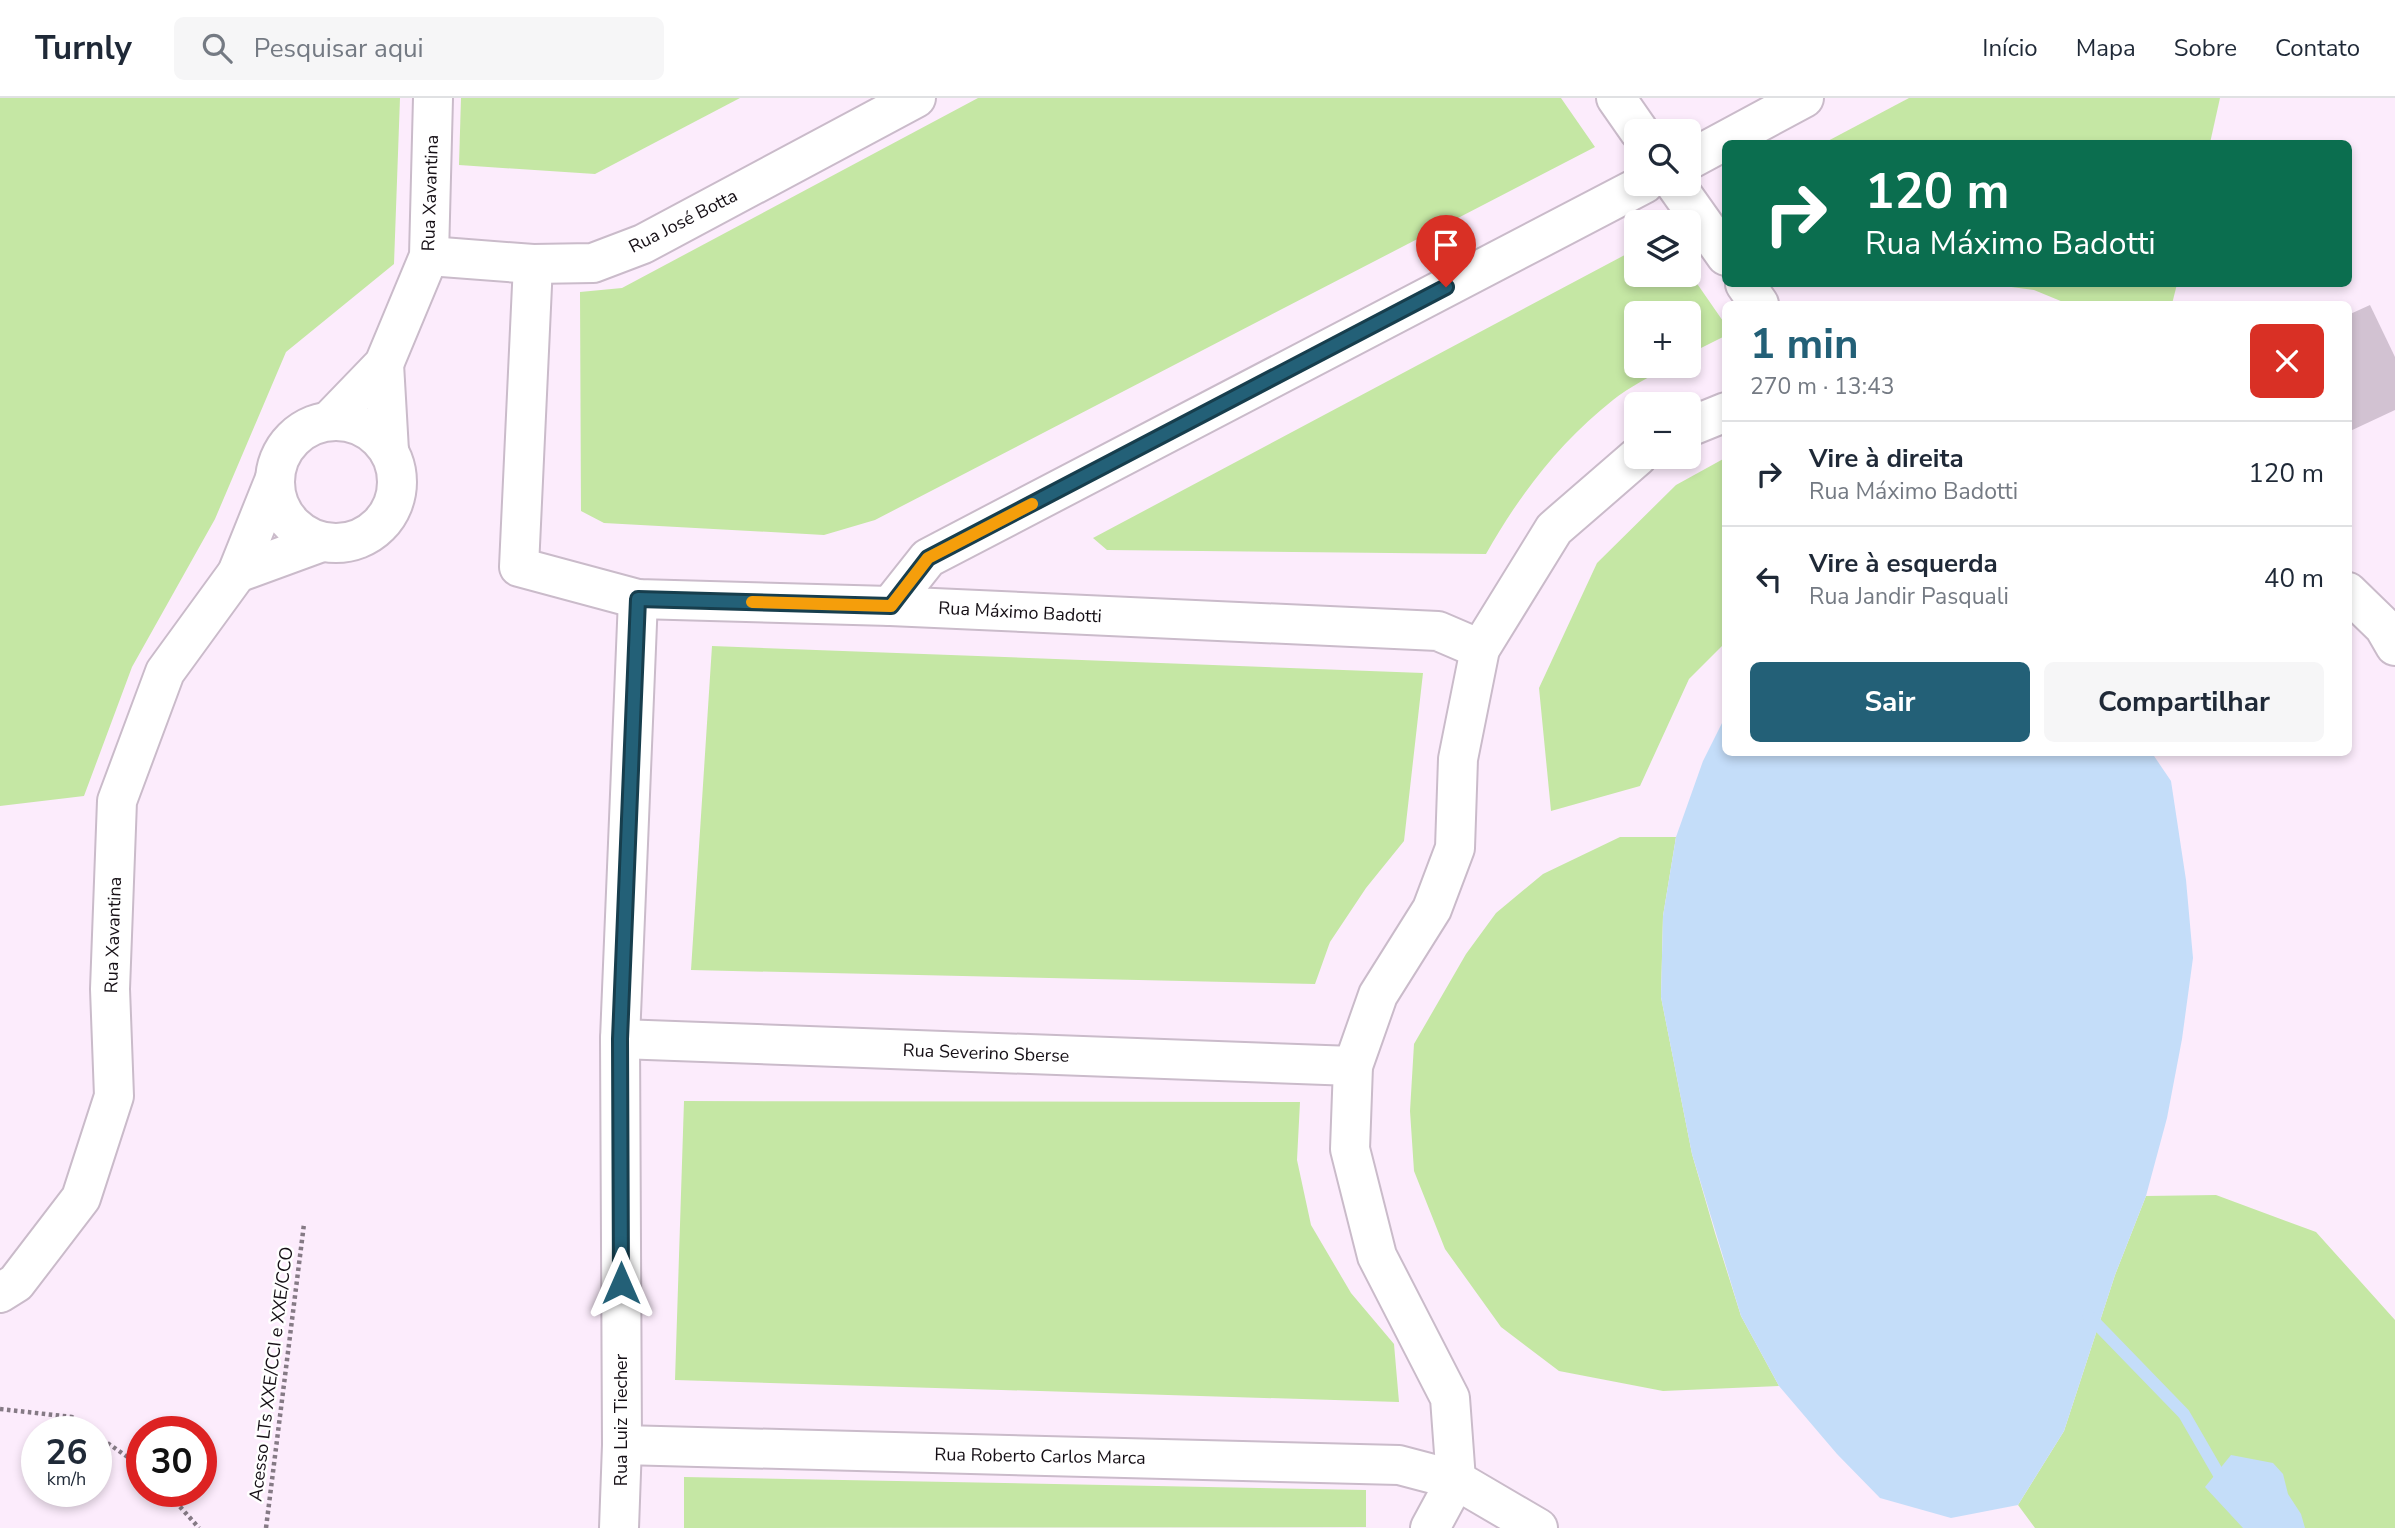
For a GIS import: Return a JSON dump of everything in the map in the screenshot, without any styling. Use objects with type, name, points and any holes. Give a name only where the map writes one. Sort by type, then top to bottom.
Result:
[{"type":"street","name":"Rua Xavantina","points":[[384,364],[429,256],[433,98]]},
{"type":"street","name":"Rua José Botta","points":[[429,256],[533,264],[593,263],[643,244],[916,98]]},
{"type":"street","points":[[1616,98],[1631,119]]},
{"type":"street","points":[[1726,140],[1804,98]]},
{"type":"street","points":[[1701,154],[1722,142]]},
{"type":"street","points":[[891,606],[928,558],[1624,194]]},
{"type":"street","points":[[1684,196],[1722,250]]},
{"type":"street","name":"Rua Máximo Badotti","points":[[533,264],[519,567],[638,599],[891,606],[1438,631],[1480,649]]},
{"type":"street","points":[[329,421],[384,364]]},
{"type":"street","points":[[384,364],[389,451],[397,486],[392,507],[381,524],[364,537],[344,544],[322,542],[302,536],[287,520],[277,501],[274,481],[277,463],[296,435],[311,426],[329,421],[363,427],[389,451]]},
{"type":"street","points":[[1701,422],[1722,414]]},
{"type":"street","points":[[1430,1528],[1457,1480],[1450,1398],[1377,1256],[1350,1149],[1353,1066],[1378,995],[1432,909],[1455,848],[1458,759],[1480,649],[1554,528],[1624,468]]},
{"type":"street","name":"Rua Xavantina","points":[[0,1293],[16,1283],[81,1198],[114,1096],[110,989],[117,801],[165,672],[237,573],[274,481]]},
{"type":"street","points":[[237,573],[322,542]]},
{"type":"street","points":[[2352,596],[2384,627],[2395,646]]},
{"type":"street","name":"Rua Luiz Tiecher","points":[[619,1528],[622,1446],[620,1039],[638,599]]},
{"type":"street","name":"Rua Severino Sberse","points":[[620,1039],[1353,1066]]},
{"type":"street","name":"Rua Roberto Carlos Marca","points":[[622,1446],[1399,1465],[1457,1480],[1538,1528]]},
{"type":"path","name":"Acesso LTs XXE/CCI e XXE/CCO","points":[[266,1528],[304,1224]]},
{"type":"path","points":[[0,1409],[63,1416]]},
{"type":"path","points":[[180,1507],[199,1528]]},
{"type":"green space","points":[[0,98],[400,98],[394,264],[286,352],[215,519],[132,667],[84,796],[0,806]]},
{"type":"green space","points":[[461,98],[740,98],[595,174],[459,165]]},
{"type":"green space","points":[[978,98],[1561,98],[1595,147],[875,520],[824,535],[604,523],[581,511],[580,292],[622,288]]},
{"type":"green space","points":[[1909,98],[2220,98],[2211,140],[1830,140]]},
{"type":"green space","points":[[1624,255],[1624,287],[1699,287],[1722,320],[1722,338],[1701,348],[1701,301],[1624,301],[1624,378],[1647,378],[1619,395],[1575,433],[1527,490],[1486,554],[1107,550],[1093,538]]},
{"type":"green space","points":[[2012,287],[2176,287],[2173,301],[2061,301],[2034,290]]},
{"type":"green space","points":[[1722,460],[1722,646],[1689,679],[1640,786],[1551,811],[1539,688],[1597,563],[1676,485]]},
{"type":"green space","points":[[712,646],[1423,673],[1404,841],[1366,888],[1330,942],[1315,984],[691,970]]},
{"type":"green space","points":[[1620,837],[1676,837],[1663,916],[1661,997],[1692,1154],[1715,1233],[1741,1316],[1779,1386],[1663,1391],[1559,1371],[1501,1327],[1445,1249],[1414,1171],[1410,1111],[1414,1044],[1466,954],[1496,913],[1543,874]]},
{"type":"green space","points":[[684,1101],[1300,1102],[1297,1160],[1311,1225],[1351,1293],[1394,1344],[1399,1402],[675,1380]]},
{"type":"green space","points":[[2216,1195],[2316,1232],[2395,1320],[2395,1528],[2035,1528],[2018,1505],[2064,1431],[2115,1275],[2146,1196]]},
{"type":"green space","points":[[684,1477],[1366,1490],[1366,1527],[684,1528]]},
{"type":"water","points":[[1722,723],[1722,756],[2154,756],[2171,781],[2186,880],[2193,958],[2182,1039],[2167,1118],[2146,1196],[2115,1275],[2064,1431],[2018,1505],[1951,1518],[1880,1498],[1837,1454],[1779,1386],[1741,1316],[1692,1154],[1661,997],[1663,916],[1676,837],[1703,761]]},
{"type":"water","points":[[2231,1455],[2273,1463],[2283,1474],[2288,1494],[2301,1514],[2305,1528],[2243,1528],[2205,1487]]},
{"type":"building","points":[[2370,305],[2395,357],[2395,410],[2352,430],[2352,313]]},
{"type":"waterway","points":[[2088,1315],[2184,1414],[2225,1485]]},
{"type":"slow traffic","points":[[752,602],[891,606],[928,558],[1032,504]]},
{"type":"route","points":[[621,1283],[620,1039],[638,599],[891,606],[928,558],[1446,287]]}]
